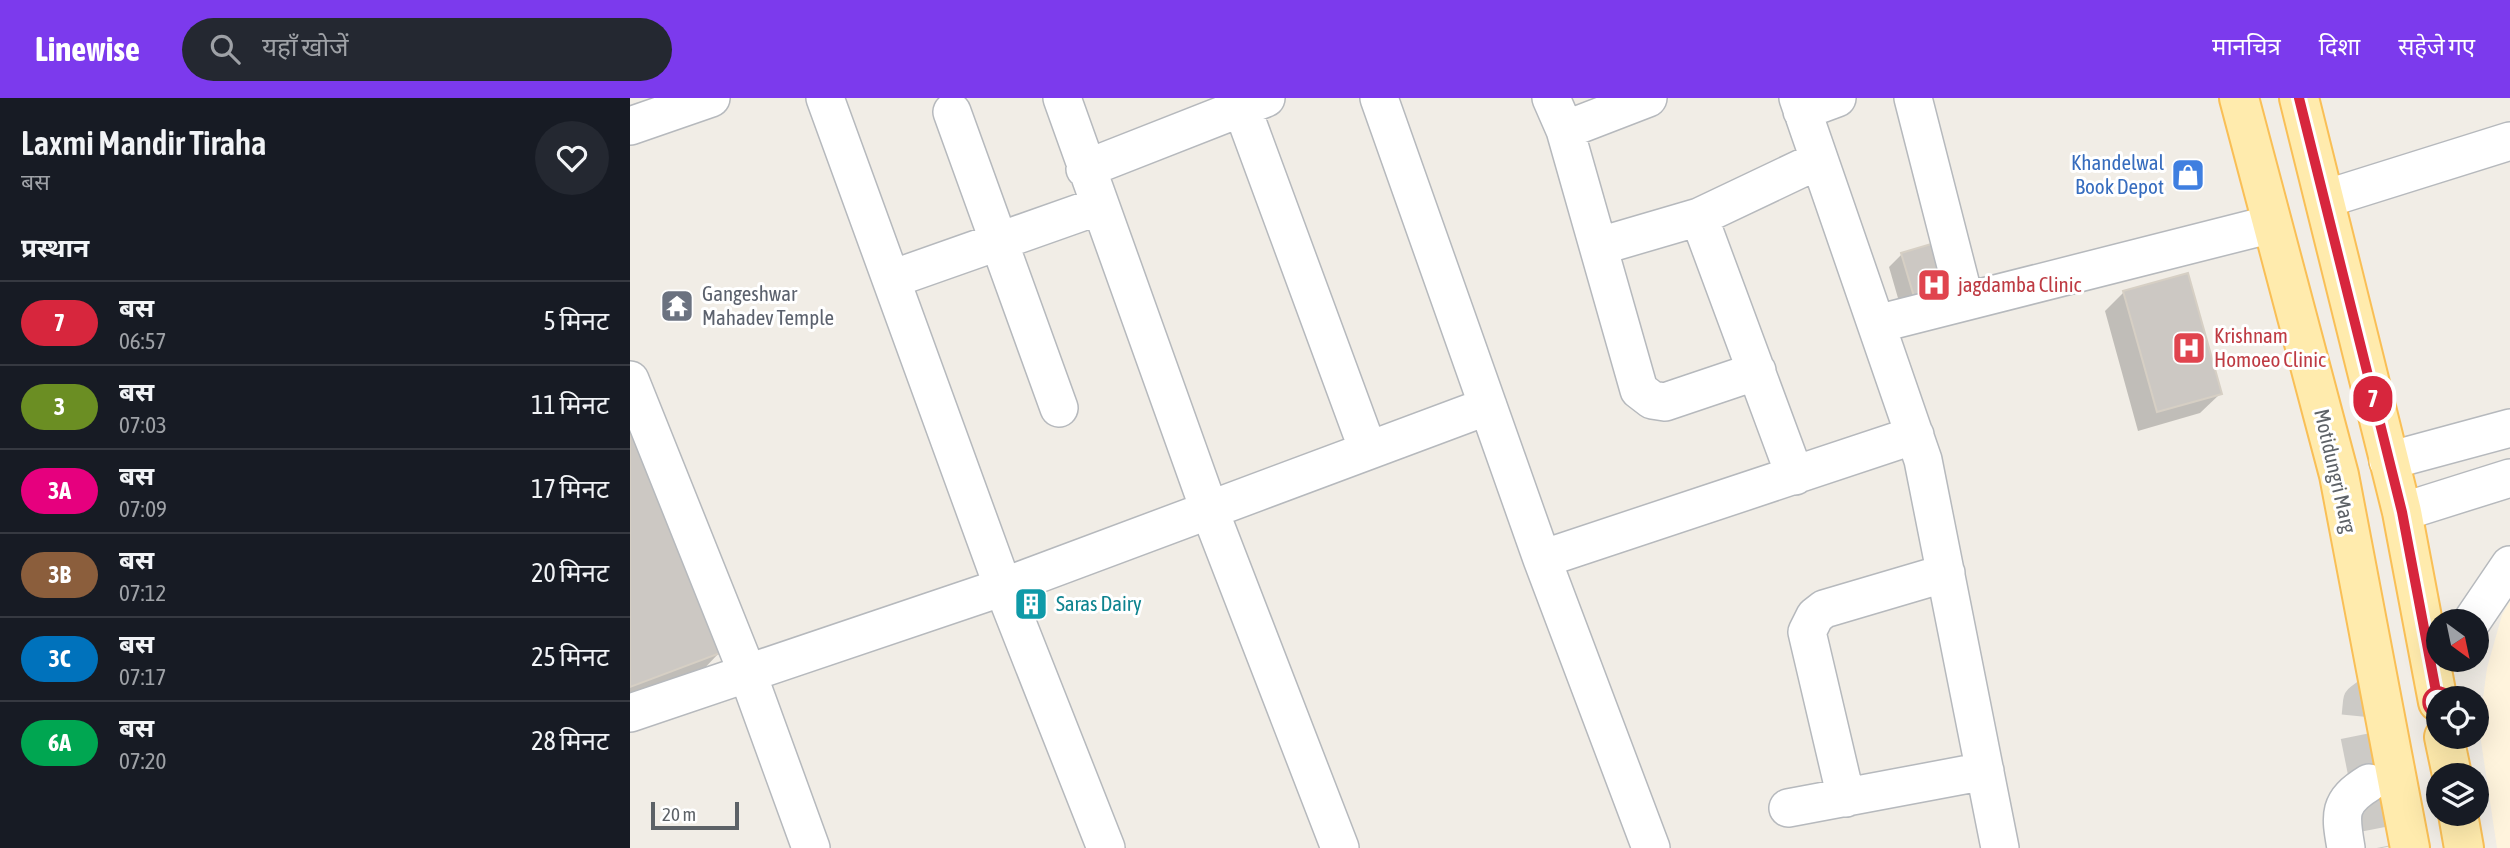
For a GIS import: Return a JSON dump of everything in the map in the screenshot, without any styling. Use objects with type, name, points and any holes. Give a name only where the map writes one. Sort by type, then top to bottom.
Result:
[{"type":"main road","name":"Motidungri Marg","points":[[2239,98],[2339,475],[2410,848]]},
{"type":"main road","points":[[2299,98],[2402,512],[2440,681]]},
{"type":"main road","points":[[2460,826],[2464,848]]},
{"type":"street","points":[[630,125],[711,98]]},
{"type":"street","points":[[825,98],[1003,587],[1106,848]]},
{"type":"street","points":[[1062,98],[1209,509],[1339,848]]},
{"type":"street","points":[[1380,98],[1542,559],[1651,848]]},
{"type":"street","points":[[1648,98],[1558,114],[1600,246],[1639,390],[1652,400],[1665,402],[1757,371]]},
{"type":"street","points":[[1837,98],[1800,104],[1923,460],[2000,848]]},
{"type":"street","points":[[1913,98],[1965,301]]},
{"type":"street","points":[[1086,169],[1254,103],[1368,450]]},
{"type":"street","points":[[952,111],[997,244],[1059,408]]},
{"type":"street","points":[[2325,199],[2510,141]]},
{"type":"street","points":[[1600,246],[1699,217],[1819,160]]},
{"type":"street","points":[[892,279],[1099,206]]},
{"type":"street","points":[[1699,217],[1796,476]]},
{"type":"street","points":[[1877,324],[2272,225]]},
{"type":"street","points":[[630,380],[747,672],[811,848]]},
{"type":"street","points":[[630,713],[1003,587],[1488,406]]},
{"type":"street","points":[[2388,461],[2493,433],[2500,482],[2402,512]]},
{"type":"street","points":[[1542,559],[1915,435]]},
{"type":"street","points":[[2480,609],[2510,565]]},
{"type":"street","points":[[1846,798],[1807,632],[1815,616],[1824,609],[1946,573]]},
{"type":"street","points":[[1788,808],[1985,771]]},
{"type":"street","points":[[2346,848],[2341,818],[2349,795],[2369,783]]},
{"type":"shaded area","points":[[2510,601],[2510,848],[2497,848],[2489,795],[2489,763],[2484,763],[2482,749],[2489,749],[2489,686],[2485,686],[2486,672],[2489,672],[2489,661],[2502,615]]},
{"type":"building","points":[[1938,242],[1951,290],[1915,300],[1901,253]]},
{"type":"building","points":[[2188,273],[2222,394],[2157,412],[2123,291]]},
{"type":"building","points":[[630,422],[723,652],[630,687]]},
{"type":"building","name":"Saras Dairy","points":[[1037,592],[1043,609],[1024,611],[1020,598]]},
{"type":"tunnel","points":[[2381,688],[2362,702],[2359,733],[2382,848]]},
{"type":"bus line","name":"7","points":[[2299,98],[2402,512],[2435,686]]},
{"type":"place","name":"Khandelwal Book Depot","points":[[2188,175]]},
{"type":"place","name":"jagdamba Clinic","points":[[1934,285]]},
{"type":"place","name":"Gangeshwar Mahadev Temple","points":[[677,306]]},
{"type":"place","name":"Krishnam Homoeo Clinic","points":[[2189,348]]},
{"type":"place","name":"Saras Dairy","points":[[1031,604]]}]
